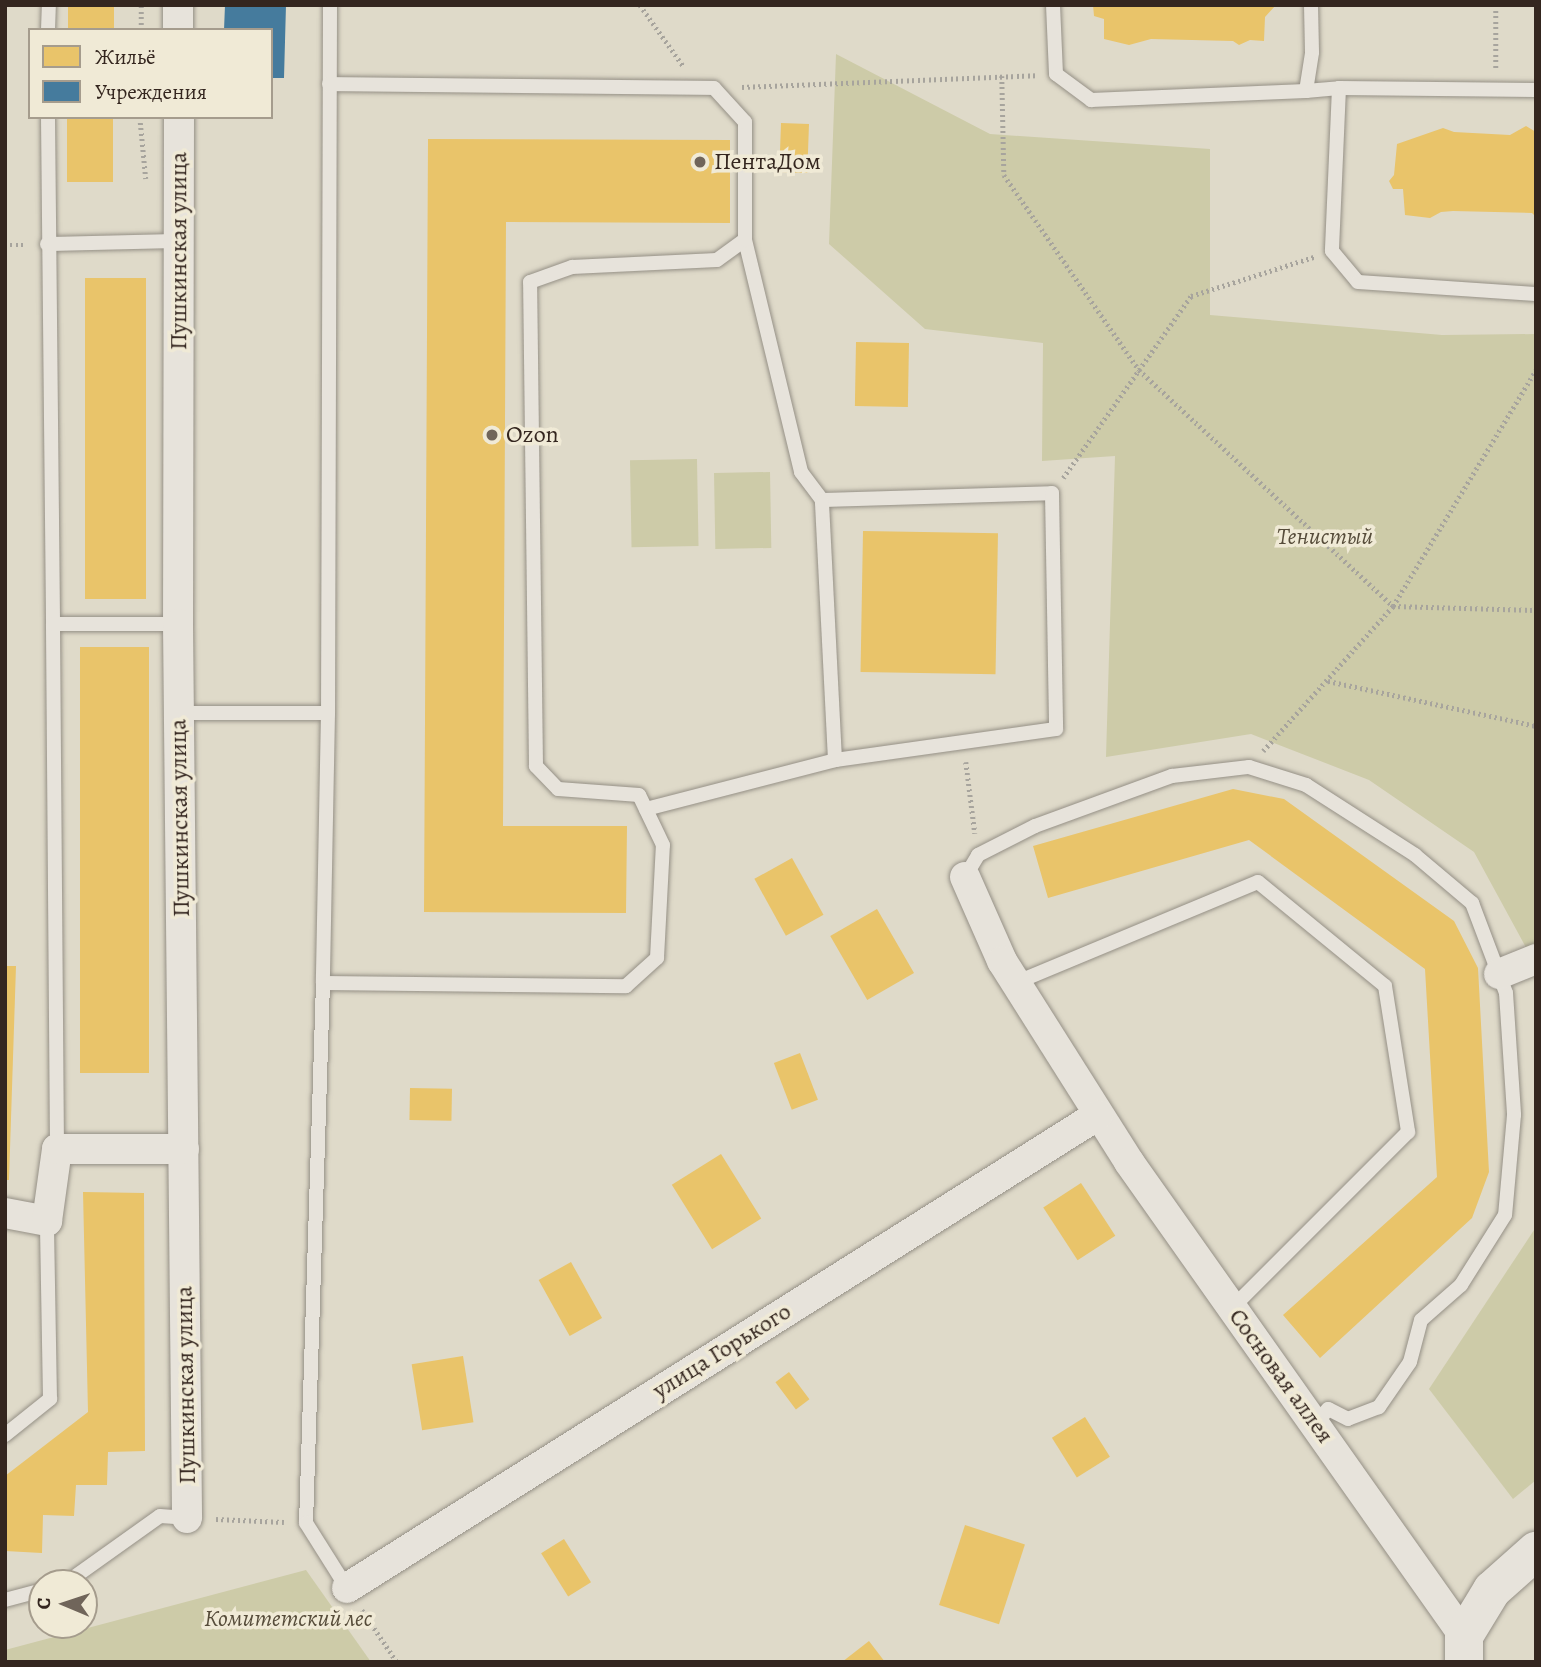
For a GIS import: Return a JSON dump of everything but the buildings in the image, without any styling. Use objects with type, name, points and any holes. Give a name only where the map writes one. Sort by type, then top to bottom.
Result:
[{"type":"street","points":[[178,5],[178,28]]},
{"type":"street","name":"Пушкинская улица","points":[[178,119],[178,624],[187,1518]]},
{"type":"street","name":"Сосновая аллея","points":[[971,866],[975,905],[1015,983],[1098,1115],[1316,1424],[1464,1649]]},
{"type":"street","points":[[1499,974],[1536,959]]},
{"type":"street","name":"улица Горького","points":[[347,1588],[1098,1115]]},
{"type":"street","points":[[5,1213],[47,1221],[57,1149],[184,1149]]},
{"type":"street","points":[[1464,1649],[1492,1590],[1536,1551]]},
{"type":"lane","points":[[48,28],[49,5]]},
{"type":"lane","points":[[330,5],[328,713],[324,983],[306,1523],[347,1588]]},
{"type":"lane","points":[[1053,5],[1056,74],[1091,100],[1339,88],[1536,90]]},
{"type":"lane","points":[[1306,91],[1312,52],[1311,5]]},
{"type":"lane","points":[[329,83],[714,88],[746,122],[745,240],[801,471],[822,500],[835,760]]},
{"type":"lane","points":[[1339,88],[1332,251],[1358,282],[1536,294]]},
{"type":"lane","points":[[48,119],[57,1149]]},
{"type":"lane","points":[[324,983],[626,986],[657,958],[663,845],[639,795],[558,789],[536,766],[530,282],[572,267],[717,260],[745,240]]},
{"type":"lane","points":[[47,244],[179,241]]},
{"type":"lane","points":[[646,809],[835,760],[1056,729],[1052,493],[822,500]]},
{"type":"lane","points":[[53,624],[178,624]]},
{"type":"lane","points":[[180,713],[328,713]]},
{"type":"lane","points":[[971,866],[1035,826],[1172,776],[1249,767],[1306,785],[1415,855],[1472,903],[1506,993],[1514,1115],[1505,1215],[1461,1285],[1422,1320],[1410,1362],[1379,1407],[1348,1419],[1328,1409],[1316,1424]]},
{"type":"lane","points":[[1015,983],[1258,882],[1385,986],[1408,1132],[1232,1308]]},
{"type":"lane","points":[[5,1435],[50,1399],[47,1221]]},
{"type":"lane","points":[[86,1569],[160,1516],[187,1518]]},
{"type":"lane","points":[[5,1600],[28,1594]]},
{"type":"path","points":[[141,5],[141,28]]},
{"type":"path","points":[[640,5],[699,88]]},
{"type":"path","points":[[1496,5],[1496,89]]},
{"type":"path","points":[[714,88],[1056,74]]},
{"type":"path","points":[[1002,76],[1004,175],[1139,370],[1393,606],[1536,610]]},
{"type":"path","points":[[1052,493],[1191,296],[1332,251]]},
{"type":"path","points":[[1249,767],[1393,606],[1536,370]]},
{"type":"path","points":[[1327,681],[1536,726]]},
{"type":"path","points":[[963,742],[971,866]]},
{"type":"path","points":[[187,1518],[306,1523]]},
{"type":"path","points":[[347,1588],[397,1662]]},
{"type":"green space","name":"Тенистый","points":[[836,54],[990,134],[1210,149],[1210,315],[1442,335],[1536,334],[1536,986],[1529,953],[1474,852],[1369,780],[1251,734],[1106,757],[1115,456],[1042,461],[1043,343],[925,329],[829,244]]},
{"type":"green space","points":[[697,459],[699,546],[632,547],[630,460]]},
{"type":"green space","points":[[770,472],[771,548],[715,549],[714,473]]},
{"type":"green space","points":[[1536,1227],[1536,1480],[1513,1499],[1429,1389]]},
{"type":"green space","name":"Комитетский лес","points":[[306,1570],[371,1662],[5,1662],[5,1650],[46,1639],[98,1639],[98,1625]]},
{"type":"place","name":"ПентаДом","points":[[700,162]]},
{"type":"place","name":"Ozon","points":[[492,435]]}]
